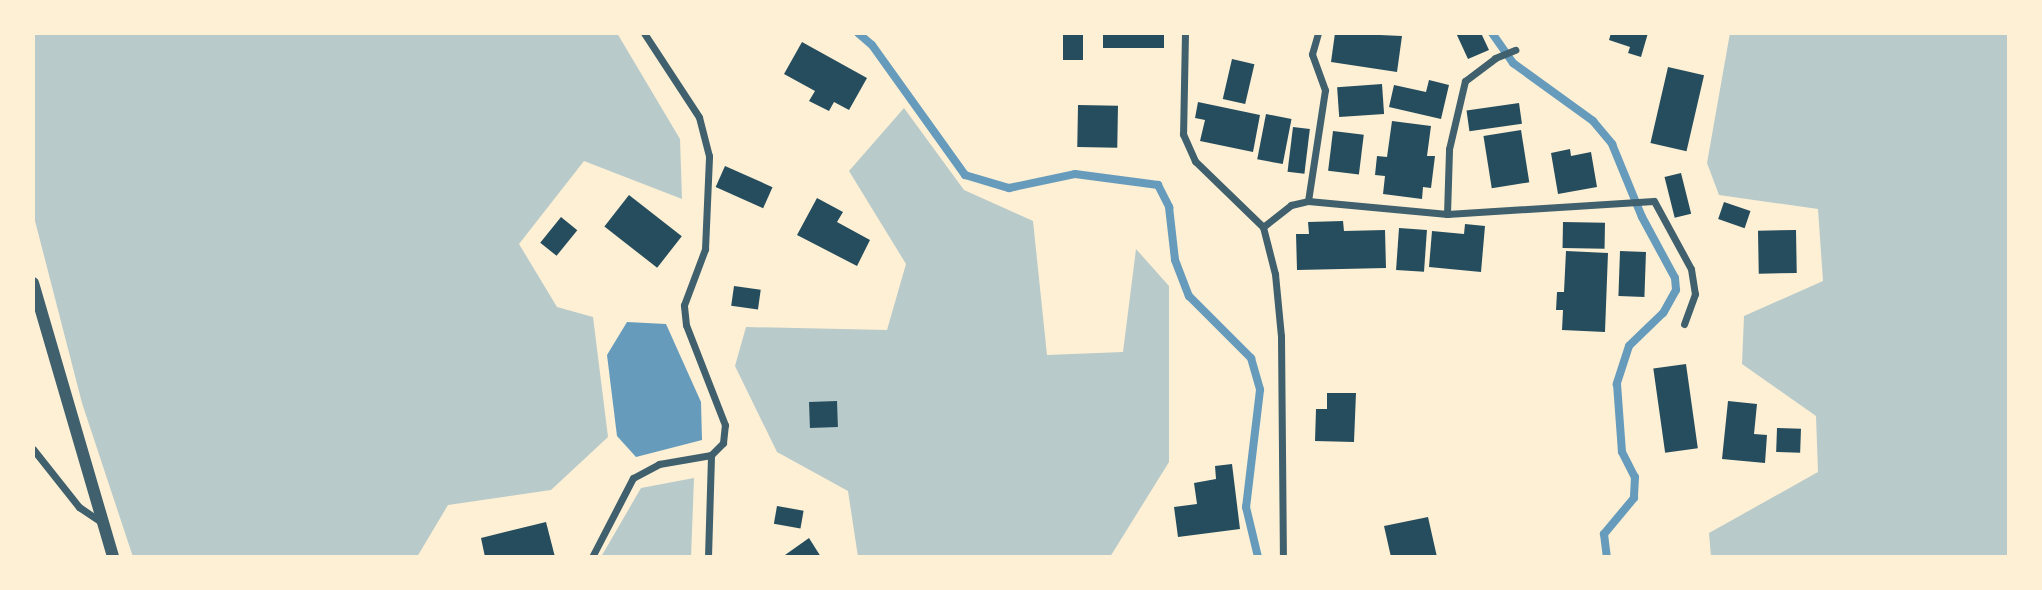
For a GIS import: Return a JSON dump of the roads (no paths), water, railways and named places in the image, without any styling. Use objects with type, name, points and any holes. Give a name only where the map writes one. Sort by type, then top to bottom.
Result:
[{"type":"street","points":[[592,557],[634,478],[659,464],[711,455],[723,443],[725,425],[685,325],[684,305],[705,249],[709,156],[699,117],[644,33]]},
{"type":"street","points":[[1185,33],[1184,134],[1195,161],[1264,227],[1275,274],[1281,336],[1283,557]]},
{"type":"street","points":[[1308,201],[1325,90],[1312,54],[1318,33]]},
{"type":"street","points":[[1447,214],[1449,149],[1465,80],[1495,58],[1514,50]]},
{"type":"street","points":[[1264,227],[1291,205],[1308,201],[1447,214],[1627,205],[1654,201],[1691,269],[1695,294],[1684,324]]},
{"type":"street","points":[[33,283],[113,557]]},
{"type":"street","points":[[33,449],[79,507],[105,525]]},
{"type":"street","points":[[708,557],[711,455]]},
{"type":"water","points":[[627,322],[666,324],[701,402],[702,440],[636,457],[617,436],[607,355]]},
{"type":"waterway","points":[[858,33],[872,45],[965,175],[1009,188],[1075,174],[1158,185],[1169,207],[1175,260],[1189,296],[1251,358],[1260,390],[1246,507],[1258,557]]},
{"type":"waterway","points":[[1492,33],[1513,63],[1593,121],[1612,144],[1642,217],[1675,278],[1676,290],[1663,313],[1629,346],[1617,384],[1622,452],[1635,477],[1634,498],[1604,534],[1607,557]]}]
